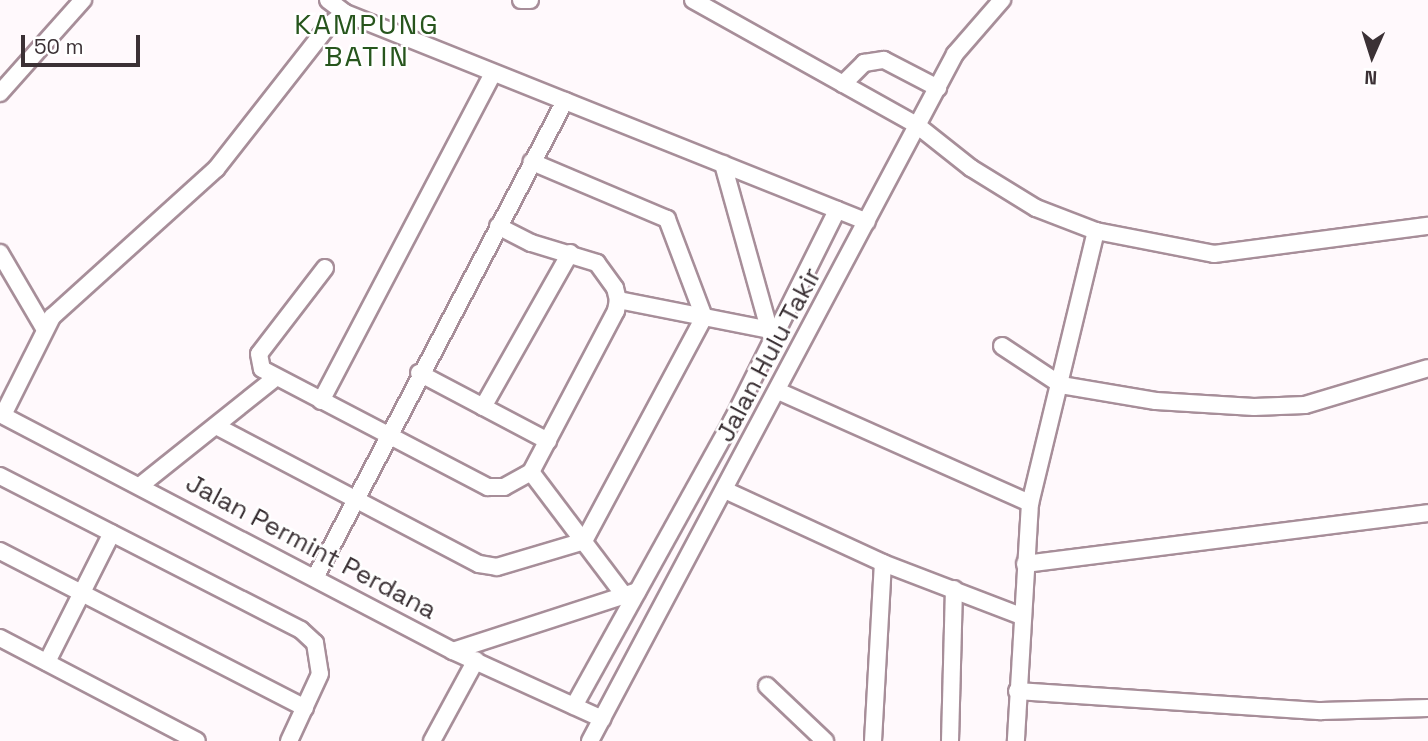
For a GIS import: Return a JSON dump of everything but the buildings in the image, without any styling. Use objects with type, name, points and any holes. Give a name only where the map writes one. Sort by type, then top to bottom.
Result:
[{"type":"street","points":[[0,93],[83,0]]},
{"type":"street","points":[[328,0],[345,13],[493,74],[867,222]]},
{"type":"street","points":[[521,0],[530,0]]},
{"type":"street","points":[[693,0],[918,126],[971,168],[1018,198],[1096,232],[1214,254],[1428,226]]},
{"type":"street","name":"Jalan Hulu Takir","points":[[590,741],[965,38],[1002,0]]},
{"type":"street","points":[[1,415],[44,328],[222,163],[328,25],[345,13]]},
{"type":"street","points":[[843,84],[864,63],[884,60],[938,88]]},
{"type":"street","points":[[321,401],[493,74]]},
{"type":"street","points":[[316,576],[388,431],[565,101]]},
{"type":"street","points":[[216,426],[480,564],[497,567],[584,541],[704,317],[667,219],[532,162]]},
{"type":"street","points":[[723,164],[771,335]]},
{"type":"street","points":[[573,706],[837,210]]},
{"type":"street","points":[[326,268],[259,354],[262,369],[274,379],[388,431],[488,487],[511,485],[531,472],[616,311],[618,300],[597,263],[531,243],[498,226]]},
{"type":"street","points":[[1016,741],[1021,616],[1030,503],[1061,385],[1096,232]]},
{"type":"street","points":[[0,253],[44,328]]},
{"type":"street","points":[[483,407],[570,253]]},
{"type":"street","points":[[618,300],[704,317],[771,335]]},
{"type":"street","points":[[1002,346],[1061,385],[1156,401],[1280,408],[1366,389],[1428,368]]},
{"type":"street","points":[[419,373],[548,441]]},
{"type":"street","points":[[141,485],[274,379]]},
{"type":"street","points":[[778,391],[1030,503]]},
{"type":"street","name":"Jalan Permint Perdana","points":[[1,415],[141,485],[453,650],[602,719]]},
{"type":"street","points":[[531,472],[584,541],[631,593]]},
{"type":"street","points":[[0,476],[301,630],[314,643],[320,658],[320,674],[289,741]]},
{"type":"street","points":[[725,490],[883,563],[1021,616]]},
{"type":"street","points":[[1025,564],[1428,513]]},
{"type":"street","points":[[47,662],[112,533]]},
{"type":"street","points":[[0,551],[82,590],[305,708]]},
{"type":"street","points":[[873,741],[883,563]]},
{"type":"street","points":[[950,741],[954,589]]},
{"type":"street","points":[[453,650],[631,593]]},
{"type":"street","points":[[0,638],[197,741]]},
{"type":"street","points":[[432,741],[476,660]]},
{"type":"street","points":[[767,686],[825,741]]},
{"type":"street","points":[[1017,691],[1321,711],[1428,708]]},
{"type":"district","name":"KAMPUNG BATIN","points":[[367,40]]}]
